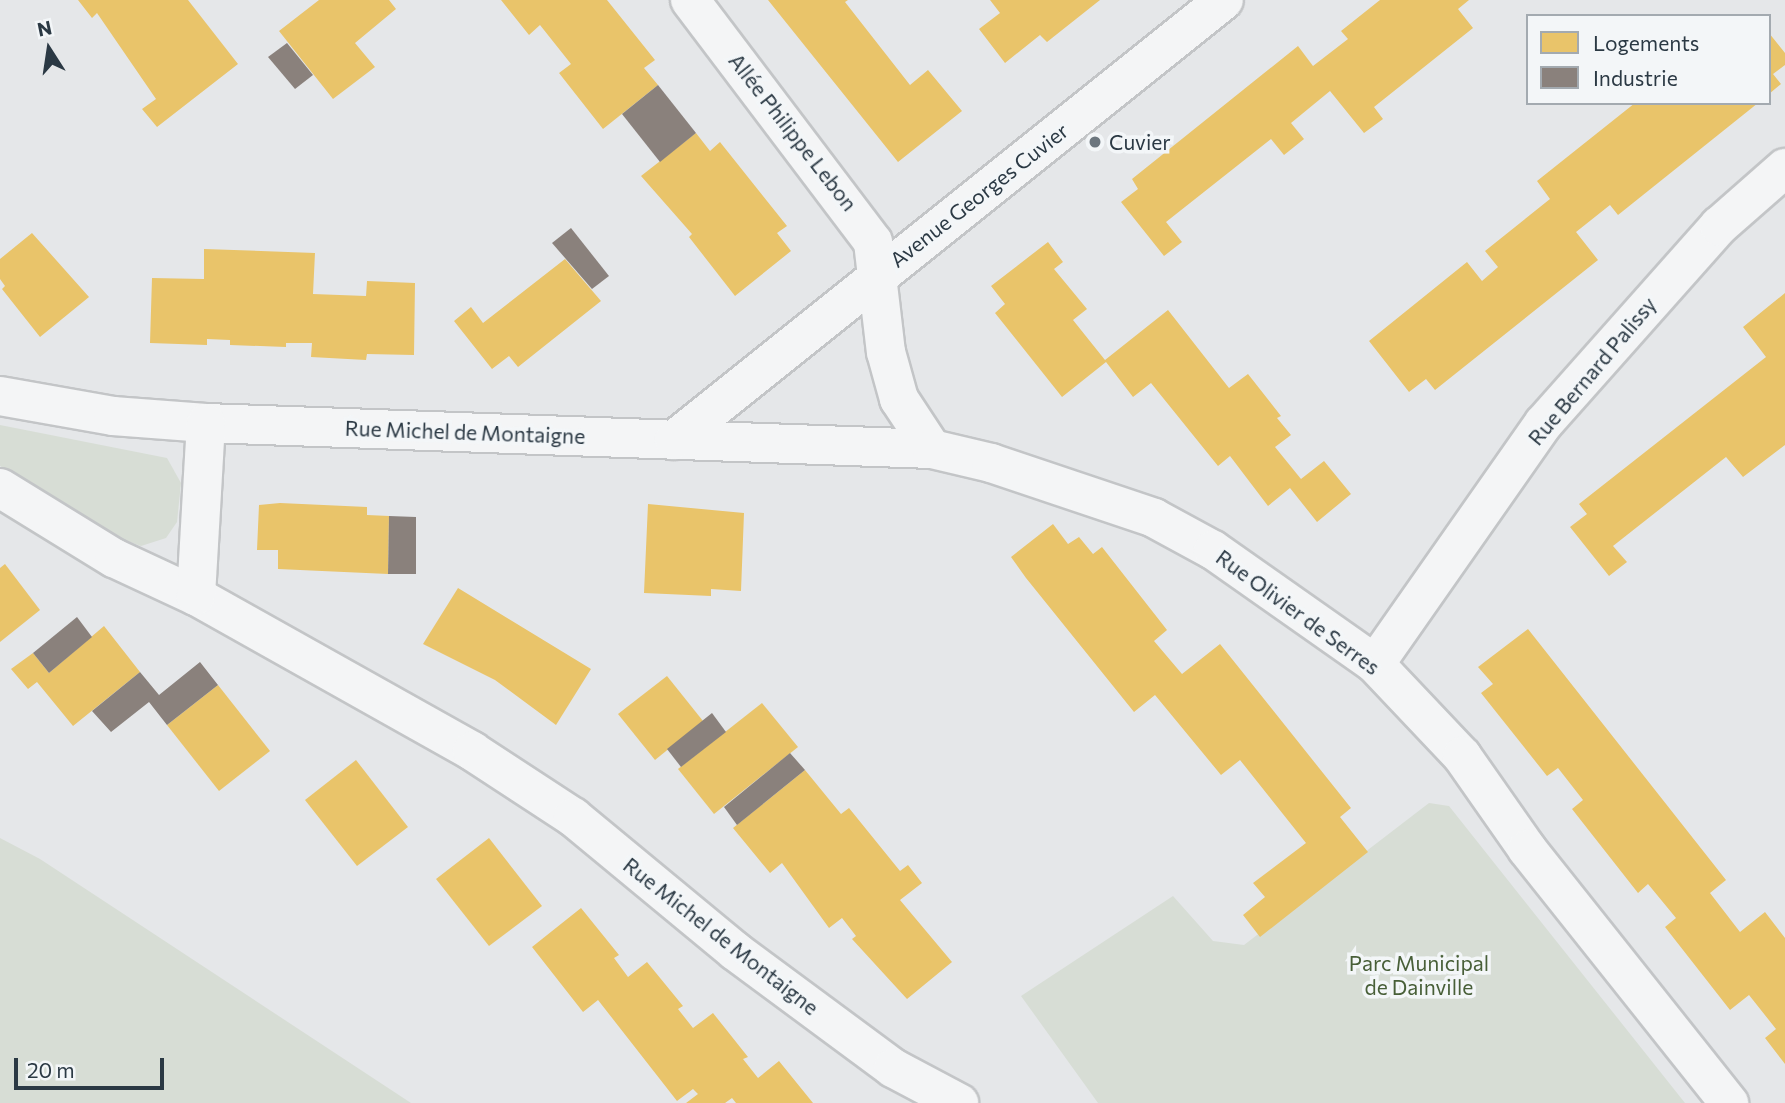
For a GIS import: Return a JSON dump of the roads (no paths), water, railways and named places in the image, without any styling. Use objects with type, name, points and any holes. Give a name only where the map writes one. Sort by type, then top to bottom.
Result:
[{"type":"street","name":"Allée Philippe Lebon","points":[[690,0],[855,212],[873,242],[880,272]]},
{"type":"street","name":"Avenue Georges Cuvier","points":[[932,449],[899,399],[886,352],[880,272],[1224,0]]},
{"type":"street","name":"Rue Bernard Palissy","points":[[1375,664],[1544,423],[1719,226],[1785,168]]},
{"type":"street","points":[[674,440],[880,272]]},
{"type":"street","name":"Rue Michel de Montaigne","points":[[0,396],[102,415],[206,423],[932,449]]},
{"type":"street","points":[[196,596],[206,423]]},
{"type":"street","name":"Rue Olivier de Serres","points":[[932,449],[1004,467],[1154,518],[1213,550],[1375,664],[1462,756],[1527,849],[1729,1103]]},
{"type":"street","name":"Rue Michel de Montaigne","points":[[0,488],[114,558],[196,596],[363,686],[539,795],[735,951],[893,1068],[959,1103]]},
{"type":"place","name":"Cuvier","points":[[1095,142]]},
{"type":"park label","name":"Parc Municipal de Dainville","points":[[1419,975]]}]
